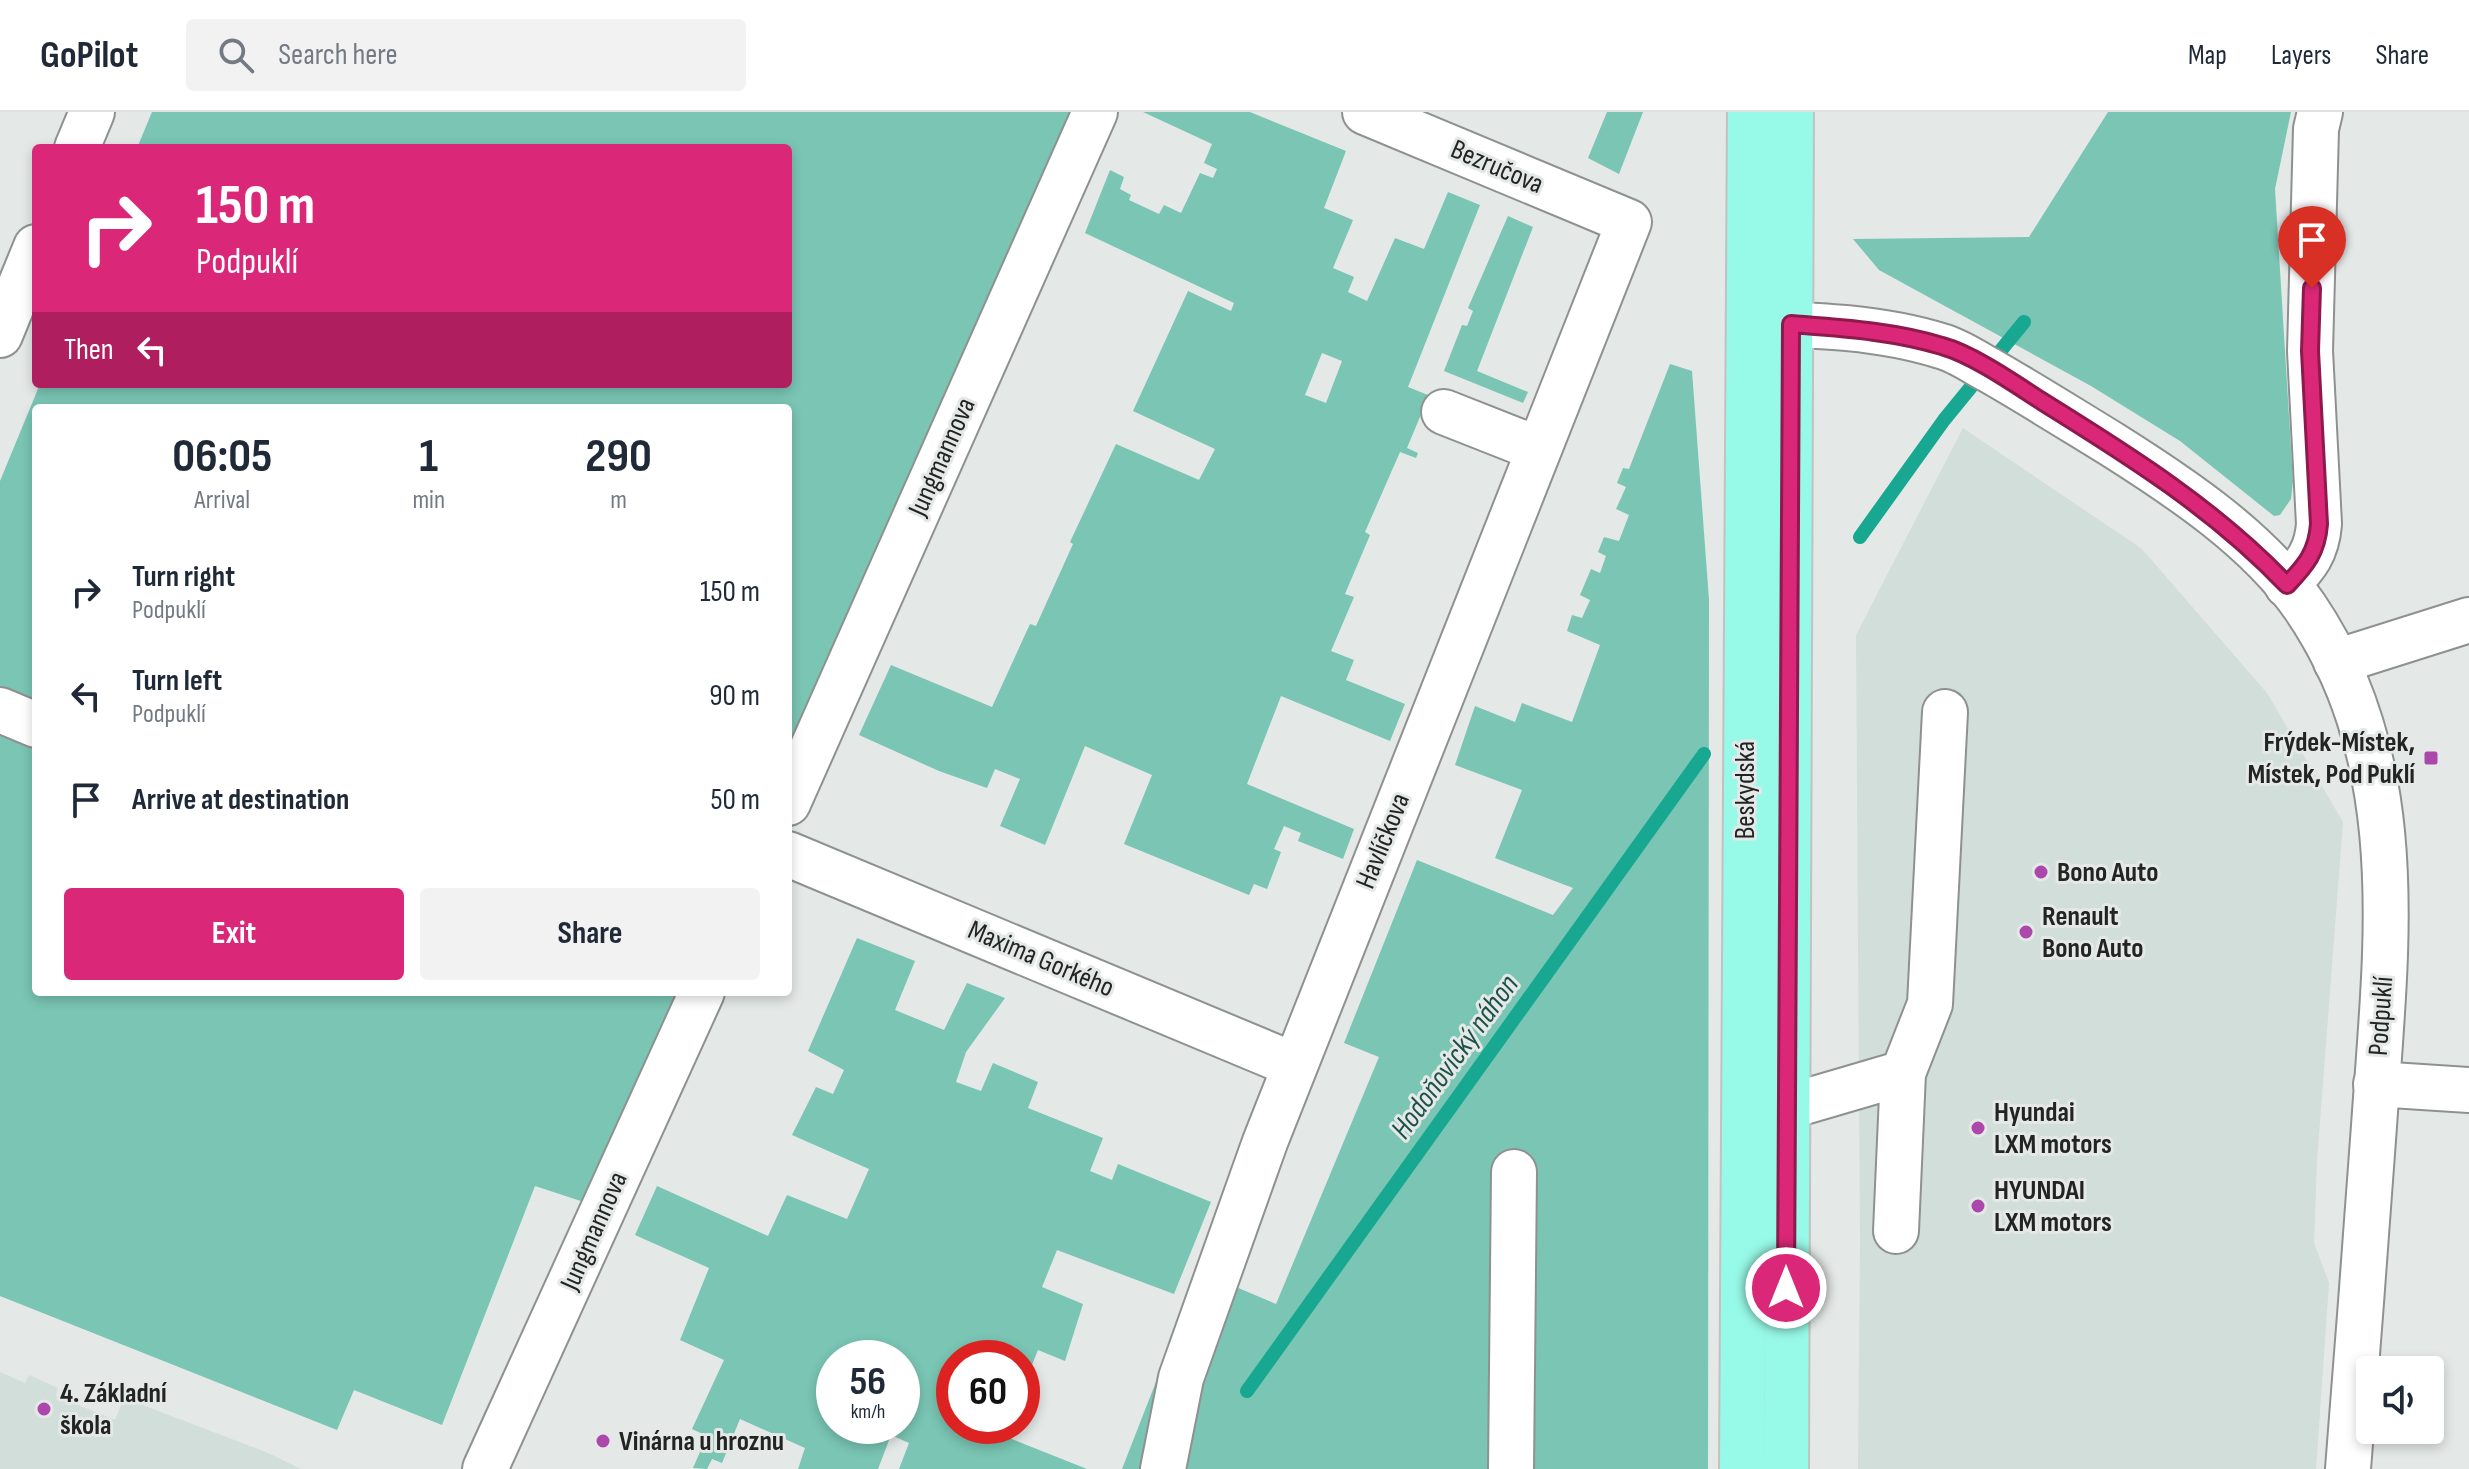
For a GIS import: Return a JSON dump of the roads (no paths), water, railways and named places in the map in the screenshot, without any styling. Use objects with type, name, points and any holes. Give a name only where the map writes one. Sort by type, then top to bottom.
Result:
[{"type":"main road","name":"Beskydská","points":[[1750,112],[1770,323],[1787,1107],[1786,1469]]},
{"type":"main road","name":"Beskydská","points":[[1742,1469],[1770,323],[1791,112]]},
{"type":"street","points":[[79,144],[92,112]]},
{"type":"street","name":"Jungmannova","points":[[792,794],[1095,112]]},
{"type":"street","name":"Bezručova","points":[[1365,112],[1629,222]]},
{"type":"street","points":[[2287,585],[2310,560],[2317,544],[2319,524],[2310,351],[2316,129],[2320,112]]},
{"type":"street","name":"Havlíčkova","points":[[1163,1469],[1181,1378],[1294,1065],[1629,222]]},
{"type":"street","points":[[0,335],[32,257]]},
{"type":"street","name":"Podpuklí","points":[[1770,323],[1867,330],[1944,346],[2020,387],[2157,473],[2241,540],[2287,585],[2320,631],[2336,662],[2373,763],[2386,854],[2385,942],[2348,1469]]},
{"type":"street","points":[[1444,412],[1538,449]]},
{"type":"street","points":[[2336,662],[2469,620]]},
{"type":"street","points":[[0,710],[32,723]]},
{"type":"street","points":[[1896,1231],[1903,1073],[1930,1004],[1945,712]]},
{"type":"street","name":"Maxima Gorkého","points":[[792,856],[1294,1065]]},
{"type":"street","name":"Jungmannova","points":[[485,1469],[700,996]]},
{"type":"street","points":[[1787,1107],[1903,1073]]},
{"type":"street","points":[[2376,1084],[2469,1090]]},
{"type":"street","points":[[1511,1469],[1514,1172]]},
{"type":"waterway","name":"Hodoňovický náhon","points":[[1860,537],[1944,420],[2024,322]]},
{"type":"waterway","name":"Hodoňovický náhon","points":[[1247,1391],[1704,754]]},
{"type":"place","name":"Frýdek-Místek, Místek, Pod Puklí","points":[[2431,758]]},
{"type":"place","name":"Bono Auto","points":[[2041,872]]},
{"type":"place","name":"Renault Bono Auto","points":[[2026,932]]},
{"type":"place","name":"Hyundai LXM motors","points":[[1978,1128]]},
{"type":"place","name":"HYUNDAI LXM motors","points":[[1978,1206]]},
{"type":"place","name":"4. Základní škola","points":[[44,1409]]},
{"type":"place","name":"Vinárna u hroznu","points":[[603,1441]]}]
